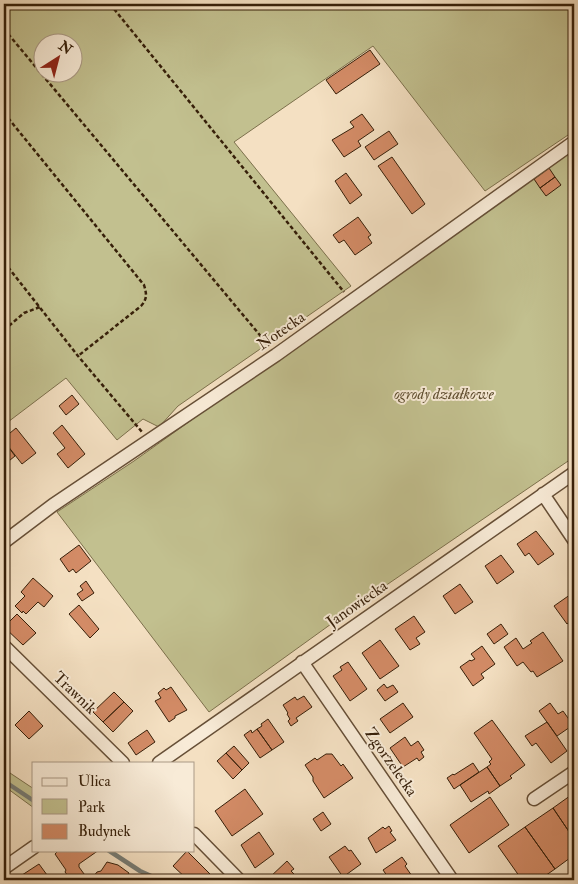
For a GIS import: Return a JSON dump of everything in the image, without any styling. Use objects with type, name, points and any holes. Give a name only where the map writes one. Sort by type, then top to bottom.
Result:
[{"type":"street","name":"Notecka","points":[[4,542],[53,505],[276,355],[574,142]]},
{"type":"street","name":"Janowiecka","points":[[160,762],[574,473]]},
{"type":"street","points":[[543,494],[574,540]]},
{"type":"street","name":"Trawnik","points":[[4,646],[122,762]]},
{"type":"street","name":"Zgorzelecka","points":[[302,662],[452,880]]},
{"type":"street","points":[[534,799],[574,772]]},
{"type":"street","points":[[195,835],[239,880]]},
{"type":"street","points":[[4,868],[32,848]]},
{"type":"path","points":[[110,4],[352,301]]},
{"type":"path","points":[[4,30],[276,355]]},
{"type":"path","points":[[4,113],[144,285],[147,293],[146,300],[141,306],[78,356]]},
{"type":"path","points":[[4,262],[78,356],[149,440]]},
{"type":"path","points":[[4,330],[24,313],[40,307]]},
{"type":"green space","points":[[4,4],[574,4],[574,131],[485,191],[373,46],[234,142],[351,286],[178,406],[159,427],[143,419],[117,440],[66,378],[4,425]]},
{"type":"green space","name":"ogrody działkowe","points":[[574,147],[574,457],[363,601],[209,712],[57,512],[134,461]]},
{"type":"green space","points":[[4,769],[32,788],[32,807],[4,786]]},
{"type":"building","points":[[370,50],[380,64],[336,94],[326,80]]},
{"type":"building","points":[[362,114],[374,130],[358,141],[361,146],[344,157],[332,140],[354,127],[350,122]]},
{"type":"building","points":[[389,131],[398,144],[374,160],[365,147]]},
{"type":"building","points":[[392,157],[425,204],[412,214],[378,166]]},
{"type":"building","points":[[549,168],[555,177],[540,188],[534,179]]},
{"type":"building","points":[[346,173],[362,195],[350,204],[335,181]]},
{"type":"building","points":[[555,177],[561,185],[546,196],[540,188]]},
{"type":"building","points":[[358,217],[371,235],[368,237],[372,243],[355,255],[344,240],[339,243],[333,235]]},
{"type":"building","points":[[72,395],[79,404],[66,415],[59,406]]},
{"type":"building","points":[[62,425],[85,454],[68,468],[57,454],[65,448],[53,433]]},
{"type":"building","points":[[16,428],[36,453],[22,464],[4,441],[4,438]]},
{"type":"building","points":[[4,441],[15,456],[4,465]]},
{"type":"building","points":[[536,531],[554,554],[538,565],[529,553],[525,556],[517,544]]},
{"type":"building","points":[[79,545],[91,561],[76,573],[73,569],[69,572],[60,559]]},
{"type":"building","points":[[501,555],[514,572],[497,584],[485,566]]},
{"type":"building","points":[[33,578],[53,596],[44,607],[38,602],[26,614],[23,611],[22,613],[15,606],[25,596],[21,592]]},
{"type":"building","points":[[86,581],[94,593],[82,601],[77,594],[83,590],[80,586]]},
{"type":"building","points":[[460,584],[473,602],[455,614],[443,596]]},
{"type":"building","points":[[574,592],[574,618],[567,624],[554,606]]},
{"type":"building","points":[[79,605],[99,629],[90,638],[69,614]]},
{"type":"building","points":[[17,614],[36,633],[23,645],[4,627]]},
{"type":"building","points":[[414,616],[425,632],[416,638],[420,644],[410,650],[395,629]]},
{"type":"building","points":[[501,624],[508,634],[494,644],[487,634]]},
{"type":"building","points":[[543,632],[563,661],[537,677],[523,662],[517,666],[504,647],[516,638],[523,649],[532,643],[530,641]]},
{"type":"building","points":[[380,640],[399,666],[380,679],[362,653]]},
{"type":"building","points":[[482,646],[495,664],[481,674],[484,678],[473,686],[460,667],[475,659],[471,654]]},
{"type":"building","points":[[348,662],[367,689],[350,701],[333,676],[342,670],[340,667]]},
{"type":"building","points":[[384,684],[387,688],[393,685],[398,692],[385,701],[377,690]]},
{"type":"building","points":[[171,687],[187,710],[175,716],[169,722],[155,701],[161,698],[158,693],[164,688],[166,690]]},
{"type":"building","points":[[114,692],[124,702],[103,722],[93,712]]},
{"type":"building","points":[[304,696],[312,707],[296,718],[298,721],[291,726],[288,721],[290,719],[288,713],[283,705],[295,697],[297,700]]},
{"type":"building","points":[[124,702],[133,711],[113,732],[103,722]]},
{"type":"building","points":[[403,703],[413,717],[390,733],[380,719]]},
{"type":"building","points":[[550,703],[558,714],[563,711],[573,725],[557,736],[539,711]]},
{"type":"building","points":[[29,711],[43,726],[29,739],[15,725]]},
{"type":"building","points":[[268,719],[284,742],[272,750],[257,729]]},
{"type":"building","points":[[492,720],[525,765],[510,776],[512,778],[500,786],[487,767],[491,764],[489,762],[492,759],[474,733]]},
{"type":"building","points":[[547,722],[567,751],[551,763],[536,743],[532,746],[525,736]]},
{"type":"building","points":[[257,729],[272,750],[260,758],[244,735],[251,730],[252,733]]},
{"type":"building","points":[[147,730],[155,742],[136,755],[128,743]]},
{"type":"building","points":[[405,737],[411,746],[418,741],[424,750],[421,752],[424,757],[419,761],[417,758],[403,767],[390,748]]},
{"type":"building","points":[[234,746],[249,763],[242,770],[226,753]]},
{"type":"building","points":[[226,753],[242,770],[233,779],[217,761]]},
{"type":"building","points":[[326,754],[332,754],[341,766],[343,764],[353,778],[324,798],[305,765],[315,758],[317,760]]},
{"type":"building","points":[[473,763],[479,772],[454,789],[447,778]]},
{"type":"building","points":[[487,767],[500,786],[489,794],[488,791],[471,802],[460,785]]},
{"type":"building","points":[[245,789],[263,814],[232,836],[215,811]]},
{"type":"building","points":[[574,793],[574,839],[553,808]]},
{"type":"building","points":[[490,797],[509,825],[469,853],[450,825]]},
{"type":"building","points":[[553,808],[574,839],[574,855],[555,869],[525,827]]},
{"type":"building","points":[[323,812],[331,824],[321,831],[313,819]]},
{"type":"building","points":[[389,826],[392,831],[390,832],[396,840],[376,853],[368,838],[383,827],[385,829]]},
{"type":"building","points":[[525,827],[555,869],[539,880],[522,880],[498,846]]},
{"type":"building","points":[[259,832],[274,854],[255,868],[241,845]]},
{"type":"building","points":[[345,846],[349,851],[351,850],[361,864],[343,877],[329,857]]},
{"type":"building","points":[[57,852],[96,852],[79,864],[87,878],[93,877],[95,880],[71,880],[55,854]]},
{"type":"building","points":[[188,852],[216,880],[188,880],[173,866]]},
{"type":"building","points":[[402,857],[407,864],[405,866],[412,876],[406,880],[390,880],[383,870]]},
{"type":"building","points":[[287,861],[294,869],[291,871],[297,875],[291,880],[271,880],[269,878]]},
{"type":"building","points":[[107,862],[118,865],[129,873],[126,880],[95,880],[93,877],[97,872],[101,871]]},
{"type":"building","points":[[39,864],[50,879],[21,880],[19,877]]},
{"type":"waterway","points":[[4,781],[32,800]]},
{"type":"waterway","points":[[111,852],[140,871],[160,880]]}]
